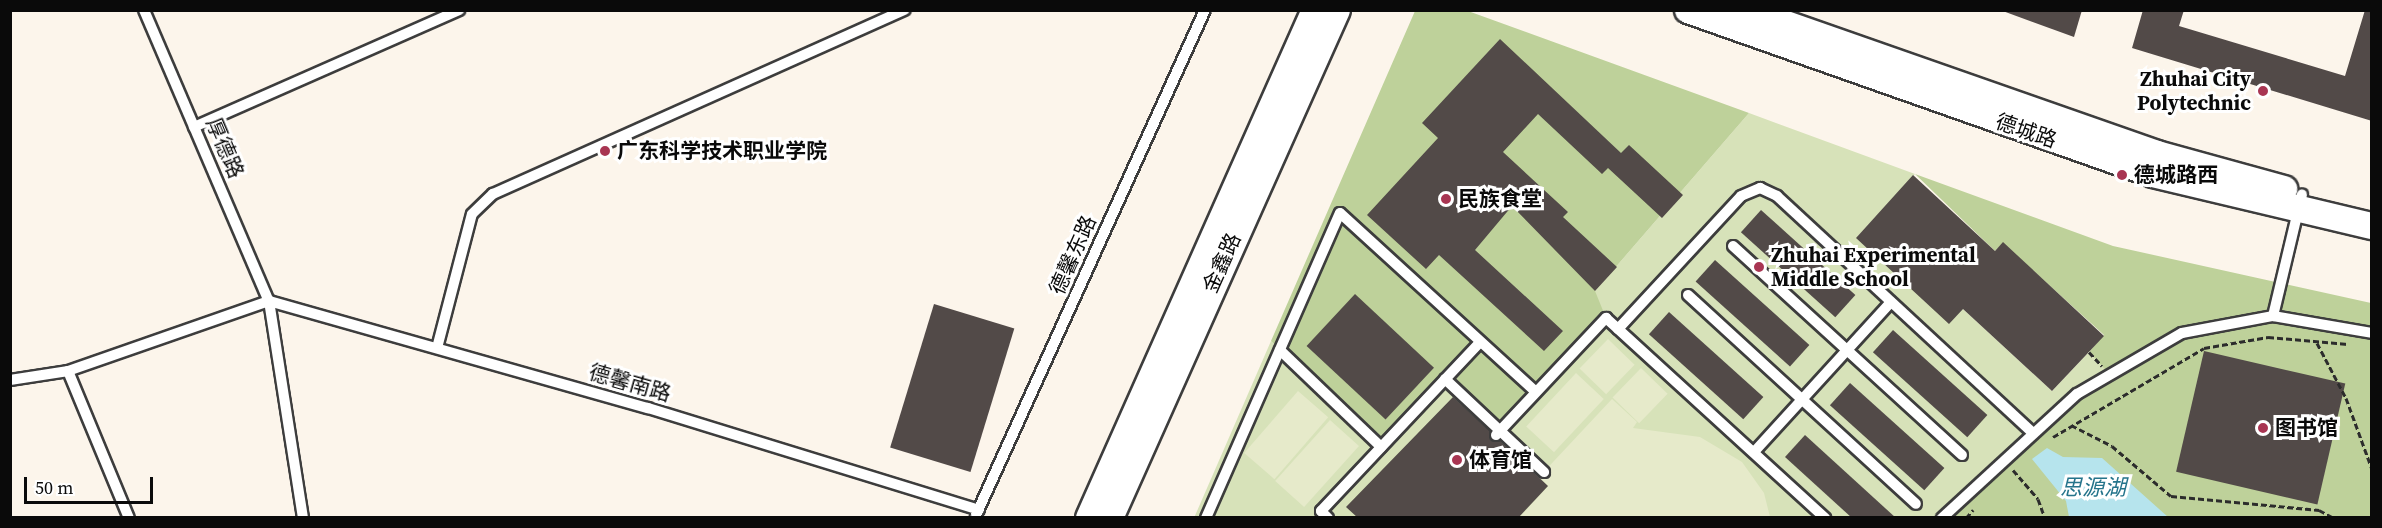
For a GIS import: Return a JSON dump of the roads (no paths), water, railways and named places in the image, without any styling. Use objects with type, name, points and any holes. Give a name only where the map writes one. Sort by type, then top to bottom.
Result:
[{"type":"street","name":"金鑫路","points":[[1089,518],[1315,10]]},
{"type":"street","name":"金鑫路","points":[[1110,518],[1337,10]]},
{"type":"street","name":"德城路","points":[[1688,10],[2152,174],[2300,202],[2372,211]]},
{"type":"street","name":"德城路","points":[[1746,10],[2157,154],[2372,226]]},
{"type":"lane","name":"厚德路","points":[[144,10],[269,301],[303,518]]},
{"type":"lane","points":[[194,128],[459,10]]},
{"type":"lane","points":[[437,348],[472,214],[493,194],[904,10]]},
{"type":"lane","name":"德馨东路","points":[[977,512],[1205,10]]},
{"type":"lane","points":[[1618,329],[1741,196],[1760,188],[1777,196],[2031,431]]},
{"type":"lane","points":[[2273,316],[2300,202]]},
{"type":"lane","points":[[1206,518],[1340,213],[1536,392]]},
{"type":"lane","points":[[1733,246],[1962,455]]},
{"type":"lane","points":[[1688,295],[1916,504]]},
{"type":"lane","points":[[10,380],[68,371],[269,301]]},
{"type":"lane","name":"德馨南路","points":[[269,301],[437,348],[977,512]]},
{"type":"lane","points":[[1754,452],[1891,302]]},
{"type":"lane","points":[[1942,518],[2001,458],[2047,418],[2182,333],[2273,316],[2372,333]]},
{"type":"lane","points":[[1498,433],[1606,318],[1825,518]]},
{"type":"lane","points":[[1328,518],[1321,511],[1480,342]]},
{"type":"lane","points":[[1280,350],[1381,447]]},
{"type":"lane","points":[[68,371],[129,518]]},
{"type":"lane","points":[[1445,379],[1498,433],[1544,472]]},
{"type":"water","name":"思源湖","points":[[2047,448],[2063,457],[2102,458],[2168,517],[2069,517],[2066,501],[2032,459]]},
{"type":"place","name":"Zhuhai City Polytechnic","points":[[2263,91]]},
{"type":"place","name":"广东科学技术职业学院","points":[[605,151]]},
{"type":"place","name":"德城路西","points":[[2122,175]]},
{"type":"place","name":"民族食堂","points":[[1446,199]]},
{"type":"place","name":"Zhuhai Experimental Middle School","points":[[1759,267]]},
{"type":"place","name":"图书馆","points":[[2263,428]]},
{"type":"place","name":"体育馆","points":[[1457,460]]}]
